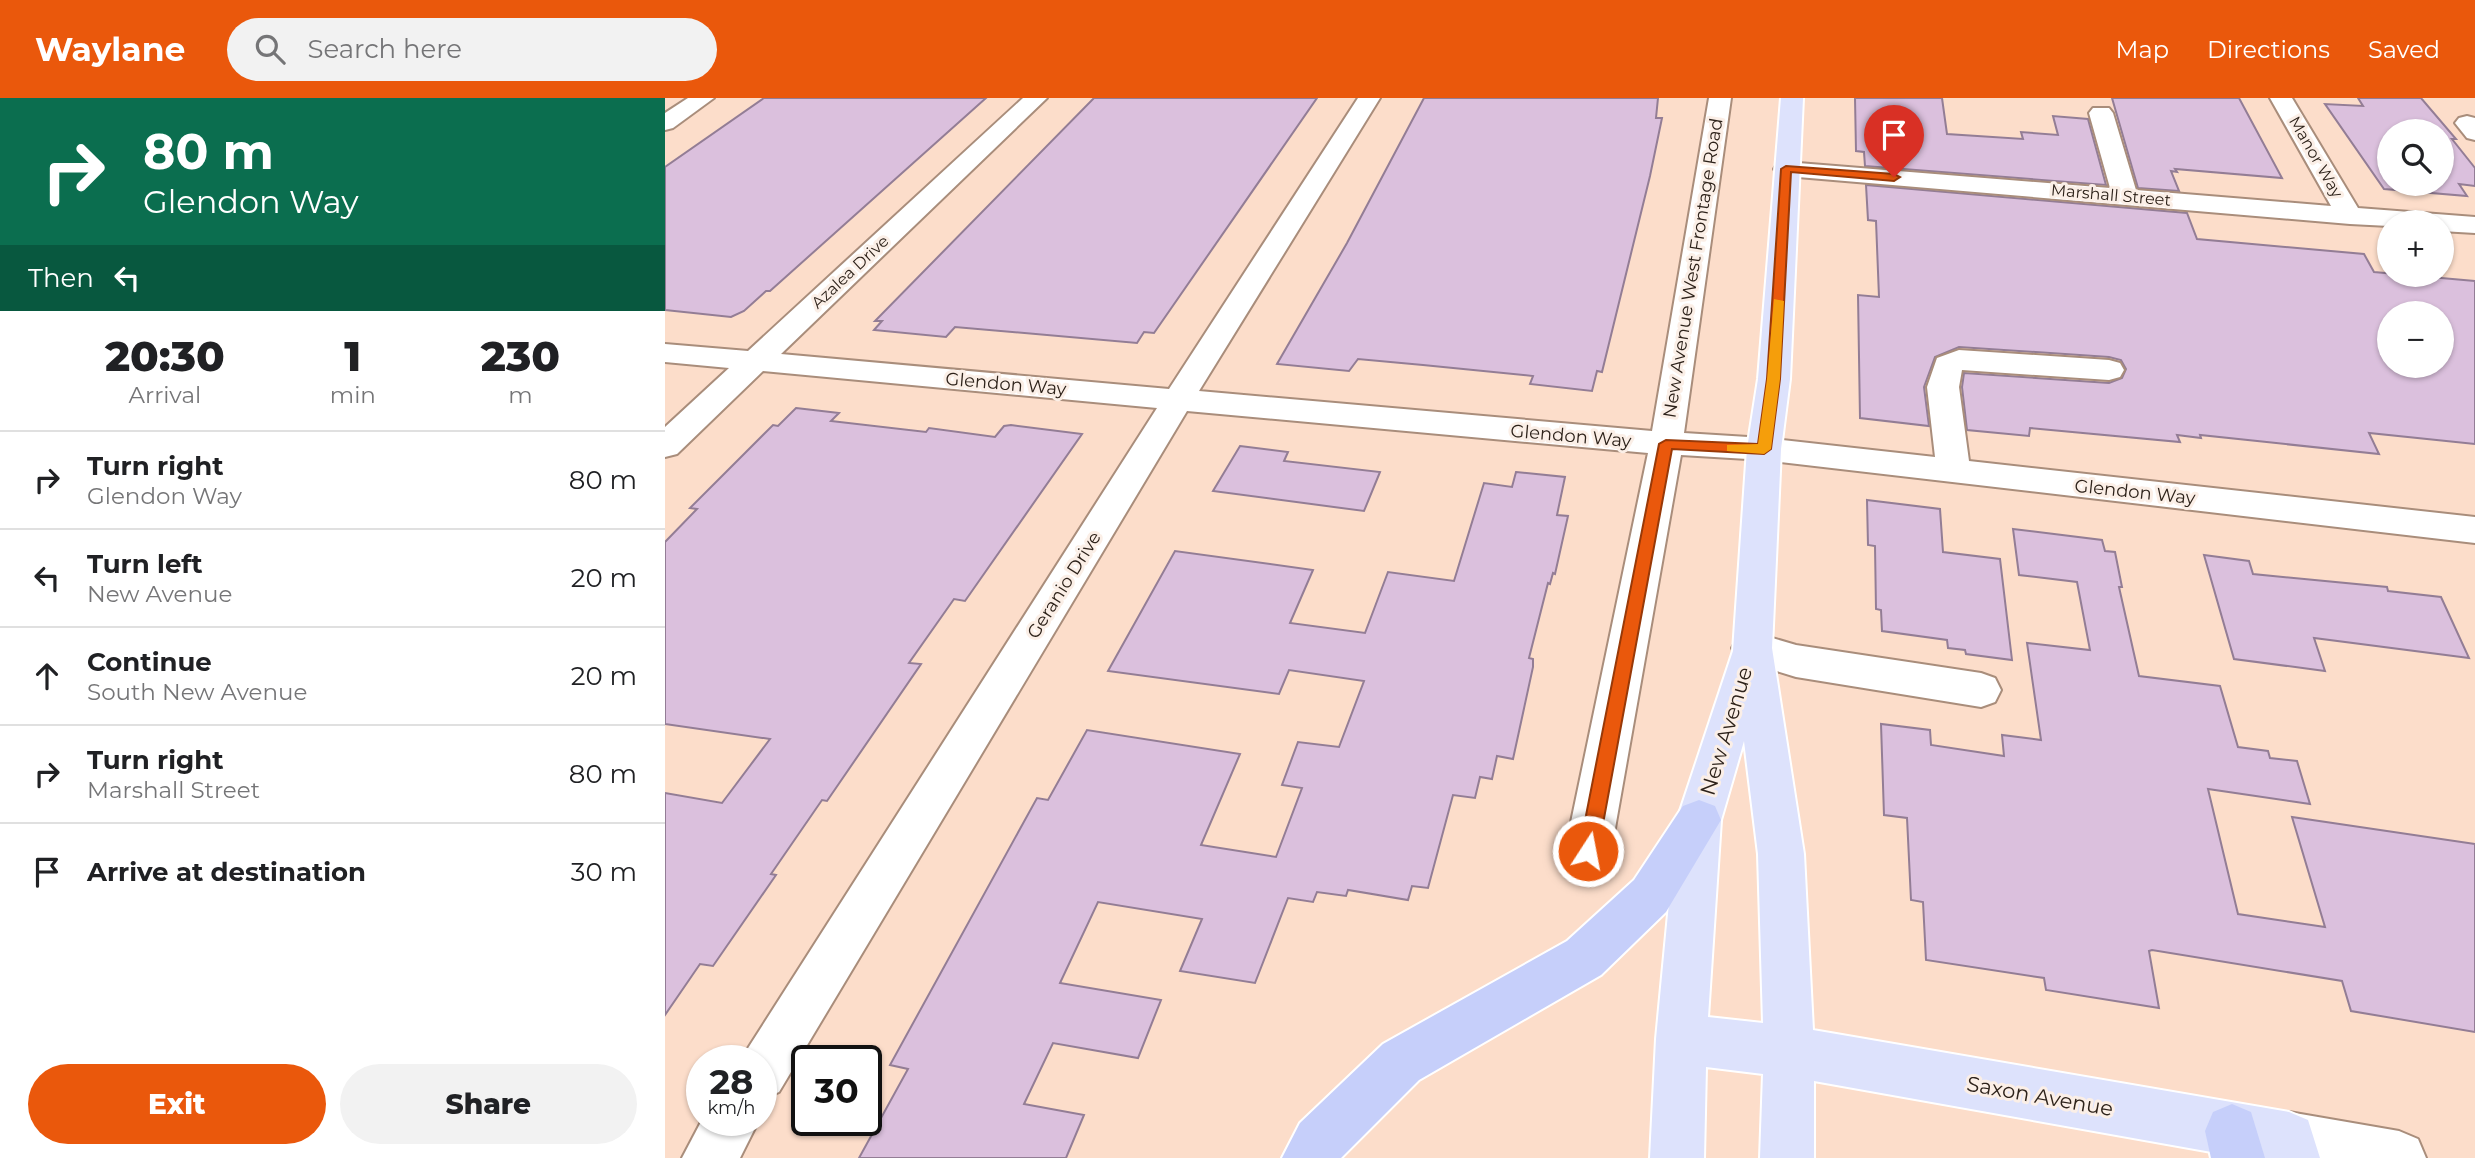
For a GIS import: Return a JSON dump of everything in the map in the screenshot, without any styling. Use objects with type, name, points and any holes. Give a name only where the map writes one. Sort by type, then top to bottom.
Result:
[{"type":"highway","points":[[1309,1158],[1319,1142],[1401,1062],[1584,958],[1650,896],[1699,820]]},
{"type":"main road","points":[[1752,648],[1764,449],[1774,379],[1792,98]]},
{"type":"main road","name":"New Avenue","points":[[1677,1158],[1681,1039],[1699,820],[1752,648]]},
{"type":"main road","name":"New Avenue","points":[[1752,648],[1781,854],[1789,1051],[1787,1158]]},
{"type":"main road","name":"Saxon Avenue","points":[[1681,1039],[1789,1051],[2235,1144],[2291,1149]]},
{"type":"street","points":[[665,123],[703,98]]},
{"type":"street","name":"Azalea Drive","points":[[665,446],[1035,98]]},
{"type":"street","name":"Geranio Drive","points":[[777,1047],[1179,398],[1369,98]]},
{"type":"street","name":"New Avenue West Frontage Road","points":[[1588,851],[1666,444],[1720,98]]},
{"type":"street","name":"Manor Way","points":[[2281,98],[2350,215]]},
{"type":"street","points":[[2101,113],[2125,196]]},
{"type":"street","name":"Marshall Street","points":[[1786,169],[2377,217]]},
{"type":"street","points":[[2454,224],[2475,225]]},
{"type":"street","name":"Glendon Way","points":[[665,353],[1666,444],[1764,449],[2475,530]]},
{"type":"street","points":[[1953,471],[1943,387],[1948,365],[1959,359],[2109,370]]},
{"type":"street","points":[[1752,648],[1796,660],[1981,690]]},
{"type":"street","points":[[709,1158],[723,1136]]},
{"type":"street","name":"Saxon Avenue","points":[[2291,1149],[2399,1158]]},
{"type":"building","points":[[764,98],[986,98],[770,291],[766,291],[744,311],[731,317],[665,310],[665,167]]},
{"type":"building","points":[[1094,98],[1317,98],[1154,333],[1144,332],[1137,343],[955,327],[946,337],[874,330],[882,321],[875,321]]},
{"type":"building","points":[[1424,98],[1658,98],[1656,118],[1662,118],[1650,176],[1602,372],[1597,371],[1592,391],[1530,384],[1533,376],[1358,359],[1349,371],[1277,364],[1347,243]]},
{"type":"building","points":[[1855,98],[1942,98],[1947,134],[2023,139],[2021,132],[2058,135],[2053,116],[2088,119],[2106,185],[1865,166],[1864,152],[1856,151]]},
{"type":"building","points":[[2112,98],[2239,98],[2282,178],[2175,169],[2177,172],[2171,171],[2179,191],[2138,188]]},
{"type":"building","points":[[2358,98],[2421,98],[2439,119],[2377,119],[2377,179],[2325,104],[2363,106]]},
{"type":"building","points":[[2454,142],[2475,168],[2475,186],[2459,184],[2467,196],[2454,195]]},
{"type":"building","points":[[1866,185],[2187,213],[2197,239],[2364,254],[2374,272],[2377,272],[2377,287],[2454,287],[2454,279],[2475,281],[2475,444],[2369,433],[2379,454],[2200,435],[2201,438],[2177,435],[2180,442],[2030,428],[2029,436],[1967,430],[1962,387],[1964,373],[2109,383],[2122,378],[2126,369],[2121,360],[2109,357],[1959,347],[1935,357],[1924,387],[1929,426],[1860,418],[1858,295],[1879,297],[1876,221],[1868,220]]},
{"type":"building","points":[[796,408],[839,413],[831,421],[926,432],[929,428],[995,437],[1004,426],[1011,425],[1082,434],[965,601],[954,599],[909,663],[921,664],[827,801],[822,800],[771,874],[776,875],[713,966],[700,964],[665,1015],[665,793],[722,803],[770,739],[665,724],[665,542],[697,509],[690,508],[773,425],[778,426]]},
{"type":"building","points":[[1240,446],[1288,452],[1284,461],[1380,472],[1364,511],[1213,491]]},
{"type":"building","points":[[1516,472],[1565,477],[1557,515],[1568,516],[1555,574],[1553,573],[1550,584],[1548,583],[1529,658],[1533,659],[1533,667],[1513,759],[1497,756],[1492,779],[1480,777],[1475,798],[1453,795],[1428,888],[1412,886],[1408,900],[1348,890],[1346,896],[1317,892],[1313,902],[1288,898],[1255,983],[1180,971],[1202,919],[1098,902],[1060,983],[1161,1000],[1138,1058],[1053,1043],[1024,1104],[1084,1115],[1066,1158],[859,1158],[871,1136],[882,1136],[882,1116],[908,1069],[890,1065],[1037,798],[1048,800],[1087,730],[1240,754],[1201,845],[1276,857],[1302,788],[1282,785],[1298,742],[1339,747],[1364,681],[1289,670],[1279,694],[1108,671],[1175,551],[1313,570],[1290,623],[1365,633],[1388,572],[1454,581],[1484,483],[1512,487]]},
{"type":"building","points":[[1867,500],[1940,509],[1943,552],[2000,559],[2012,660],[1966,654],[1965,650],[1948,648],[1947,640],[1882,631],[1881,610],[1876,609],[1875,546],[1868,545]]},
{"type":"building","points":[[2013,529],[2102,540],[2105,551],[2115,552],[2122,587],[2119,587],[2139,676],[2220,686],[2238,747],[2268,751],[2270,758],[2297,761],[2310,804],[2208,789],[2238,914],[2325,927],[2292,817],[2475,844],[2475,1032],[2351,1011],[2342,981],[2152,950],[2149,951],[2159,1008],[2046,990],[2044,978],[1926,960],[1923,902],[1911,900],[1907,818],[1884,815],[1881,724],[1930,730],[1931,745],[2004,756],[2002,735],[2041,740],[2027,643],[2090,650],[2077,582],[2019,575]]},
{"type":"building","points":[[2204,555],[2249,561],[2253,574],[2387,587],[2388,591],[2441,597],[2469,658],[2314,638],[2325,671],[2234,659]]},
{"type":"slow traffic","points":[[1732,448],[1764,449],[1774,379],[1778,301]]},
{"type":"route","points":[[1588,851],[1666,444],[1764,449],[1774,379],[1786,169],[1894,177]]}]
